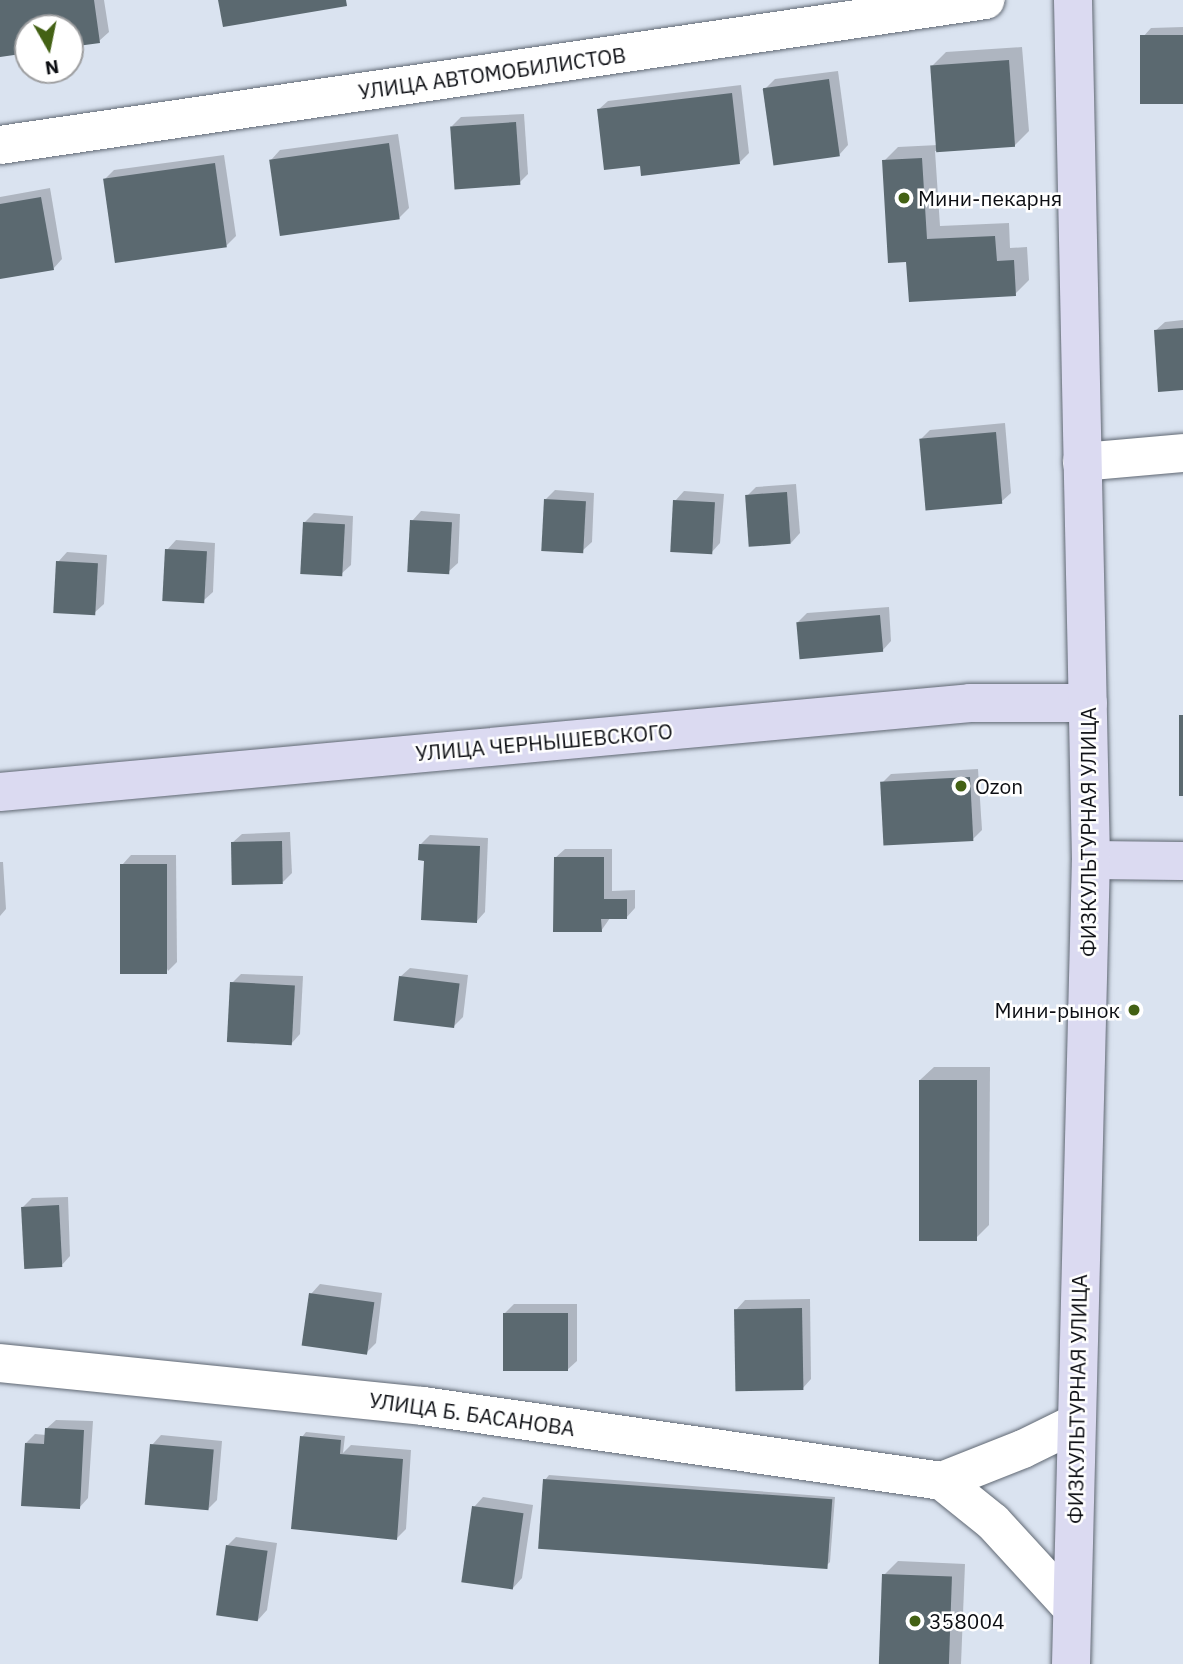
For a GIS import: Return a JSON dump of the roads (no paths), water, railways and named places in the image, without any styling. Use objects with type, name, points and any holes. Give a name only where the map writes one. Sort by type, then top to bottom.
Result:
[{"type":"street","name":"УЛИЦА АВТОМОБИЛИСТОВ","points":[[0,145],[985,0]]},
{"type":"street","name":"ФИЗКУЛЬТУРНАЯ УЛИЦА","points":[[1071,1664],[1091,860],[1073,0]]},
{"type":"street","points":[[1082,462],[1183,453]]},
{"type":"street","name":"УЛИЦА ЧЕРНЫШЕВСКОГО","points":[[0,792],[970,703],[1088,703]]},
{"type":"street","points":[[1091,860],[1183,861]]},
{"type":"street","name":"УЛИЦА Б. БАСАНОВА","points":[[0,1363],[423,1406],[942,1481]]},
{"type":"street","points":[[942,1481],[1023,1449],[1076,1423]]},
{"type":"street","points":[[942,1481],[993,1521],[1071,1607]]},
{"type":"place","name":"Мини-пекарня","points":[[904,198]]},
{"type":"place","name":"Ozon","points":[[961,786]]},
{"type":"place","name":"Мини-рынок","points":[[1134,1010]]},
{"type":"place","name":"358004","points":[[915,1621]]}]
